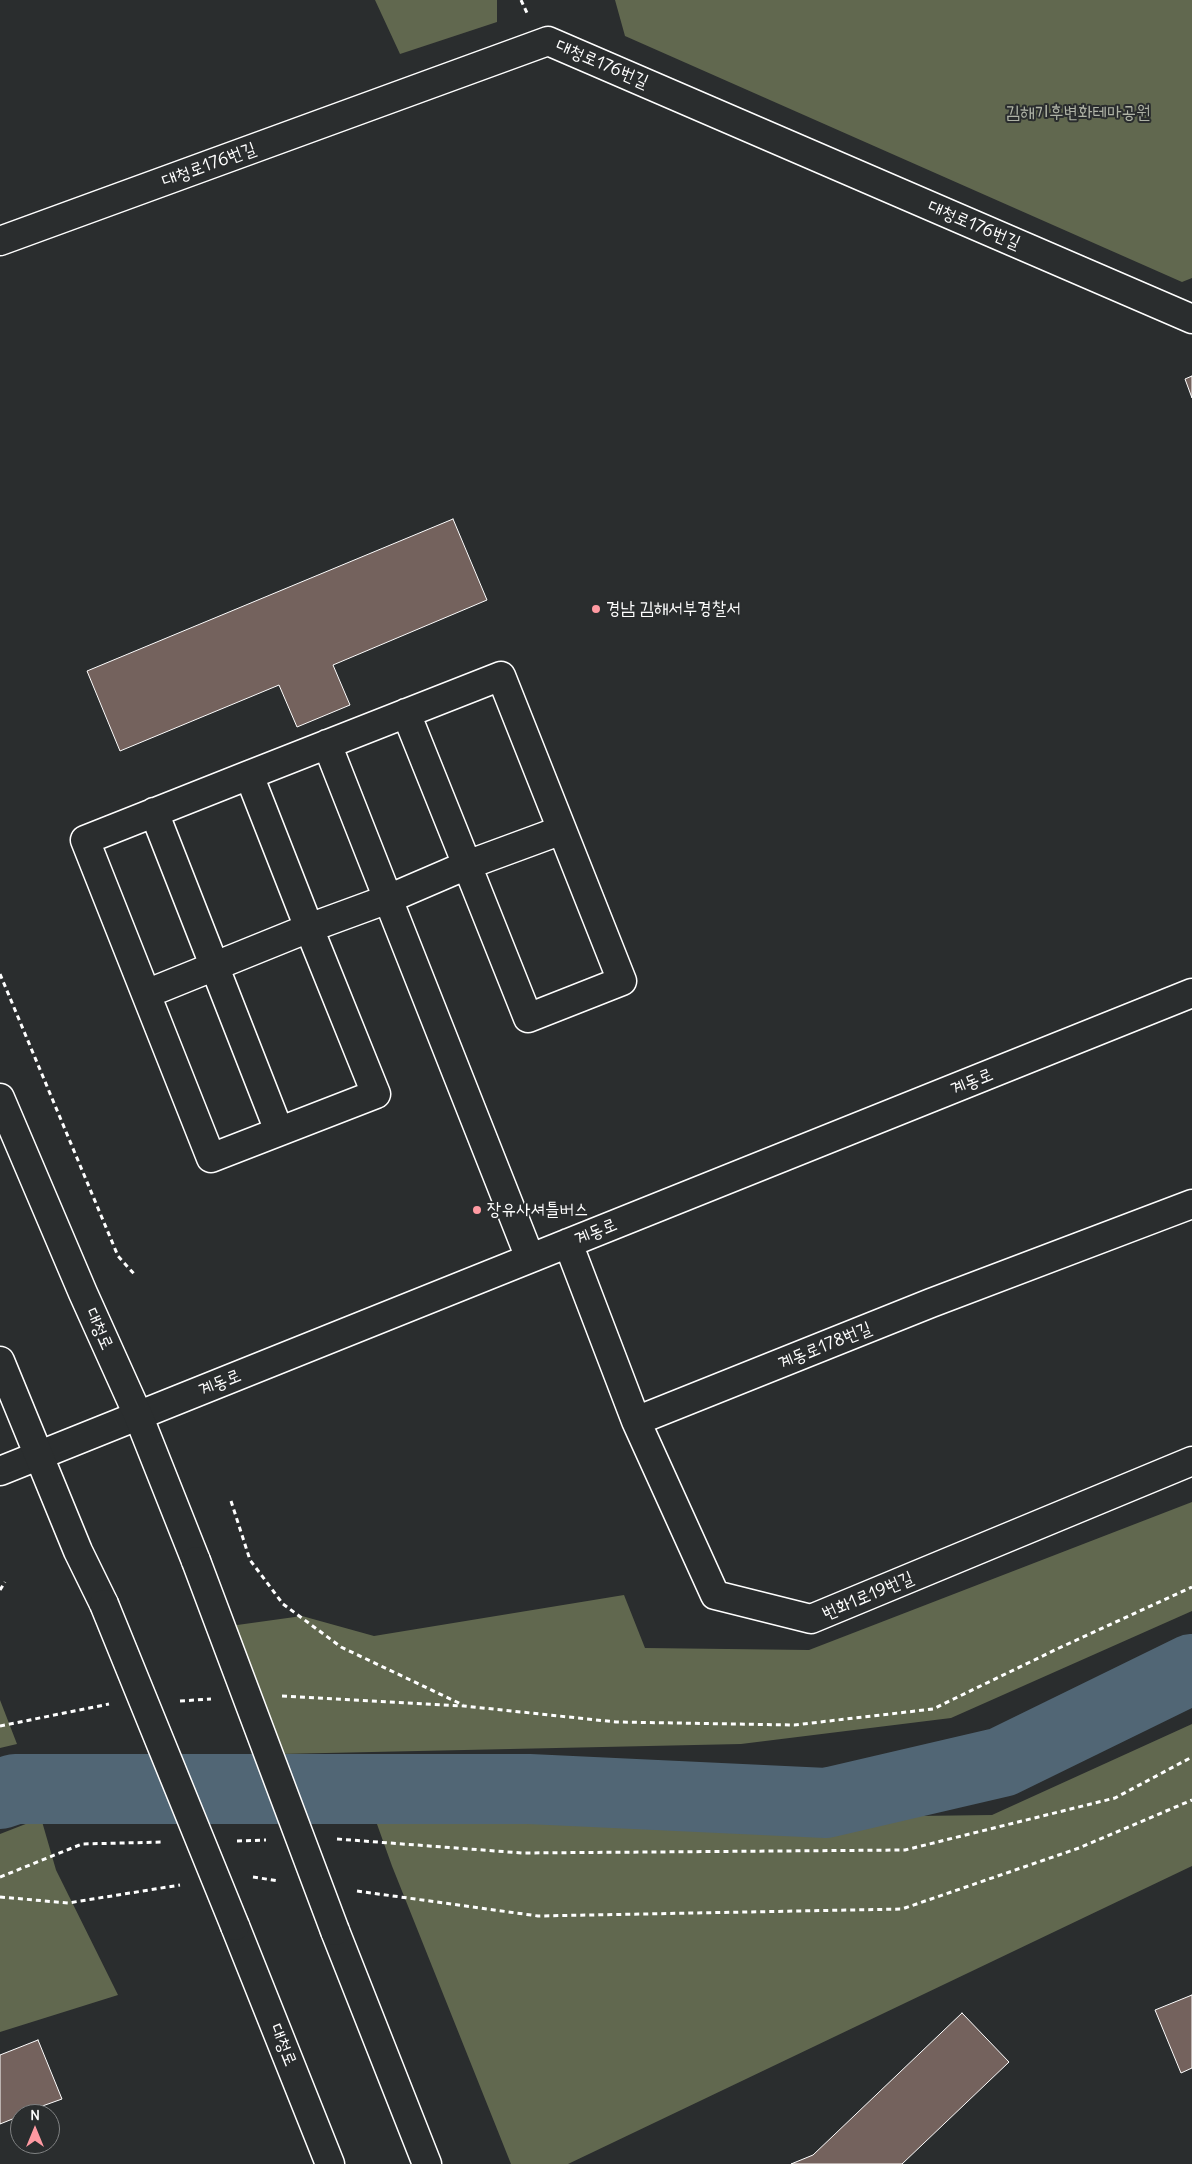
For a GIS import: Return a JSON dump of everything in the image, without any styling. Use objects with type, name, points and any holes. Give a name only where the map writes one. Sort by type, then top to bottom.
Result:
[{"type":"street","name":"대청로176번길","points":[[0,241],[548,41],[1192,319]]},
{"type":"street","points":[[250,775],[376,1094],[211,1158],[84,840],[154,812],[250,775],[327,744],[406,713],[501,676],[622,981],[528,1018],[406,713]]},
{"type":"street","points":[[327,744],[530,1258]]},
{"type":"street","points":[[154,812],[279,1131]]},
{"type":"street","points":[[146,994],[309,928],[562,830]]},
{"type":"street","name":"계동로","points":[[0,1471],[1192,993]]},
{"type":"street","name":"대청로","points":[[0,1098],[83,1293],[138,1415],[196,1561],[335,1931],[427,2164]]},
{"type":"street","name":"계동로178번길","points":[[636,1421],[931,1303],[1192,1204]]},
{"type":"street","points":[[568,1243],[636,1421]]},
{"type":"street","points":[[0,1362],[39,1455]]},
{"type":"street","name":"번화1로19번길","points":[[636,1421],[715,1595],[811,1619],[1192,1461]]},
{"type":"street","name":"대청로","points":[[39,1455],[78,1551],[104,1604],[330,2164]]},
{"type":"path","points":[[0,974],[118,1256],[135,1275]]},
{"type":"path","points":[[231,1501],[250,1560],[283,1604],[341,1647],[464,1706]]},
{"type":"path","points":[[0,1590],[5,1582]]},
{"type":"path","points":[[274,1696],[464,1706],[616,1722],[794,1725],[933,1710],[1057,1648],[1192,1587]]},
{"type":"path","points":[[179,1701],[217,1699]]},
{"type":"path","points":[[0,1726],[113,1704]]},
{"type":"path","points":[[330,1839],[522,1853],[905,1850],[1115,1798],[1192,1758]]},
{"type":"path","points":[[356,1891],[538,1916],[902,1908],[1079,1848],[1192,1800]]},
{"type":"path","points":[[231,1841],[270,1840]]},
{"type":"path","points":[[0,1876],[82,1844],[171,1842]]},
{"type":"path","points":[[251,1877],[289,1882]]},
{"type":"path","points":[[0,1897],[68,1903],[183,1884]]},
{"type":"green space","points":[[375,0],[497,0],[497,22],[400,54]]},
{"type":"green space","name":"김해기후변화테마공원","points":[[615,0],[1192,0],[1192,278],[1182,282],[625,36]]},
{"type":"green space","points":[[1192,1502],[1192,1611],[951,1718],[741,1744],[280,1754],[230,1626],[302,1616],[374,1636],[624,1595],[645,1648],[809,1650]]},
{"type":"green space","points":[[0,1700],[17,1744],[0,1748]]},
{"type":"green space","points":[[1192,1724],[1192,1866],[568,2164],[511,2164],[392,1866],[368,1799],[614,1820],[992,1815]]},
{"type":"green space","points":[[41,1818],[56,1870],[118,1995],[0,2032],[0,1834]]},
{"type":"building","points":[[1192,376],[1192,398],[1185,379]]},
{"type":"building","points":[[453,519],[487,600],[333,665],[350,705],[297,727],[279,685],[120,751],[87,671]]},
{"type":"building","points":[[1192,1995],[1192,2068],[1181,2073],[1155,2010]]},
{"type":"building","points":[[962,2013],[1009,2062],[902,2164],[791,2164],[813,2155]]},
{"type":"building","points":[[38,2040],[62,2099],[48,2104],[10,2104],[10,2120],[0,2124],[0,2055]]},
{"type":"waterway","points":[[0,1794],[15,1789],[529,1789],[826,1803],[1002,1762],[1192,1669]]},
{"type":"place","name":"경남 김해서부경찰서","points":[[596,609]]},
{"type":"place","name":"장유사셔틀버스","points":[[477,1210]]}]
